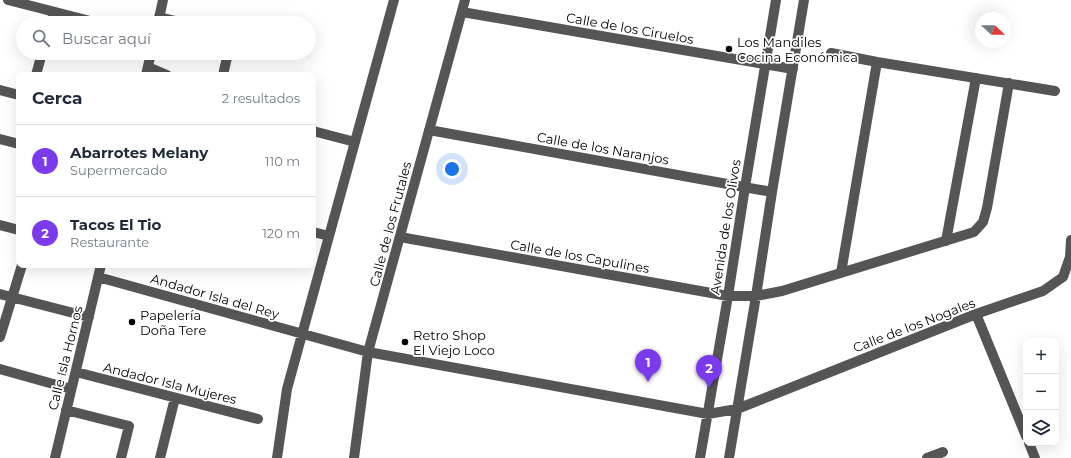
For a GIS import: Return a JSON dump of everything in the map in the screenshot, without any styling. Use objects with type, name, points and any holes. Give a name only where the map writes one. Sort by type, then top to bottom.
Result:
[{"type":"street","points":[[8,0],[70,16]]},
{"type":"street","points":[[160,16],[163,0]]},
{"type":"street","points":[[277,458],[287,388],[394,0]]},
{"type":"street","name":"Calle de los Frutales","points":[[354,458],[368,352],[465,0]]},
{"type":"street","name":"Avenida de los Olivos","points":[[700,458],[776,0]]},
{"type":"street","points":[[729,458],[804,0]]},
{"type":"street","points":[[53,16],[54,12]]},
{"type":"street","name":"Calle de los Ciruelos","points":[[462,12],[793,69]]},
{"type":"street","points":[[831,53],[1055,91]]},
{"type":"street","points":[[37,72],[40,60]]},
{"type":"street","points":[[147,71],[149,60]]},
{"type":"street","points":[[224,72],[226,60]]},
{"type":"street","points":[[841,273],[877,62]]},
{"type":"street","points":[[946,241],[976,78]]},
{"type":"street","name":"Calle de los Capulines","points":[[400,237],[728,296],[756,296],[782,291],[974,232],[983,222],[987,208],[1009,83]]},
{"type":"street","points":[[0,90],[16,94]]},
{"type":"street","name":"Calle de los Naranjos","points":[[429,130],[772,192]]},
{"type":"street","points":[[316,132],[355,142]]},
{"type":"street","points":[[0,140],[16,143]]},
{"type":"street","points":[[0,225],[16,229]]},
{"type":"street","points":[[316,233],[329,236]]},
{"type":"street","name":"Calle de los Nogales","points":[[708,414],[737,409],[976,314],[1043,291],[1063,277],[1070,257],[1071,240]]},
{"type":"street","points":[[0,337],[21,268]]},
{"type":"street","name":"Calle Isla Hornos","points":[[55,458],[100,268]]},
{"type":"street","name":"Andador Isla del Rey","points":[[98,277],[368,352],[708,414]]},
{"type":"street","points":[[0,294],[89,317]]},
{"type":"street","points":[[976,314],[1023,429]]},
{"type":"street","points":[[0,369],[71,389]]},
{"type":"street","name":"Andador Isla Mujeres","points":[[76,372],[258,419]]},
{"type":"street","points":[[160,458],[175,398]]},
{"type":"street","points":[[66,410],[129,426],[121,458]]},
{"type":"street","points":[[1030,446],[1035,458]]},
{"type":"street","points":[[927,458],[943,452]]},
{"type":"place","name":"Los Mandiles Cocina Económica","points":[[729,49]]},
{"type":"place","name":"Papelería Doña Tere","points":[[132,322]]},
{"type":"place","name":"Retro Shop El Viejo Loco","points":[[405,342]]},
{"type":"place","name":"Abarrotes Melany","points":[[648,382]]},
{"type":"place","name":"Tacos El Tio","points":[[709,388]]}]
